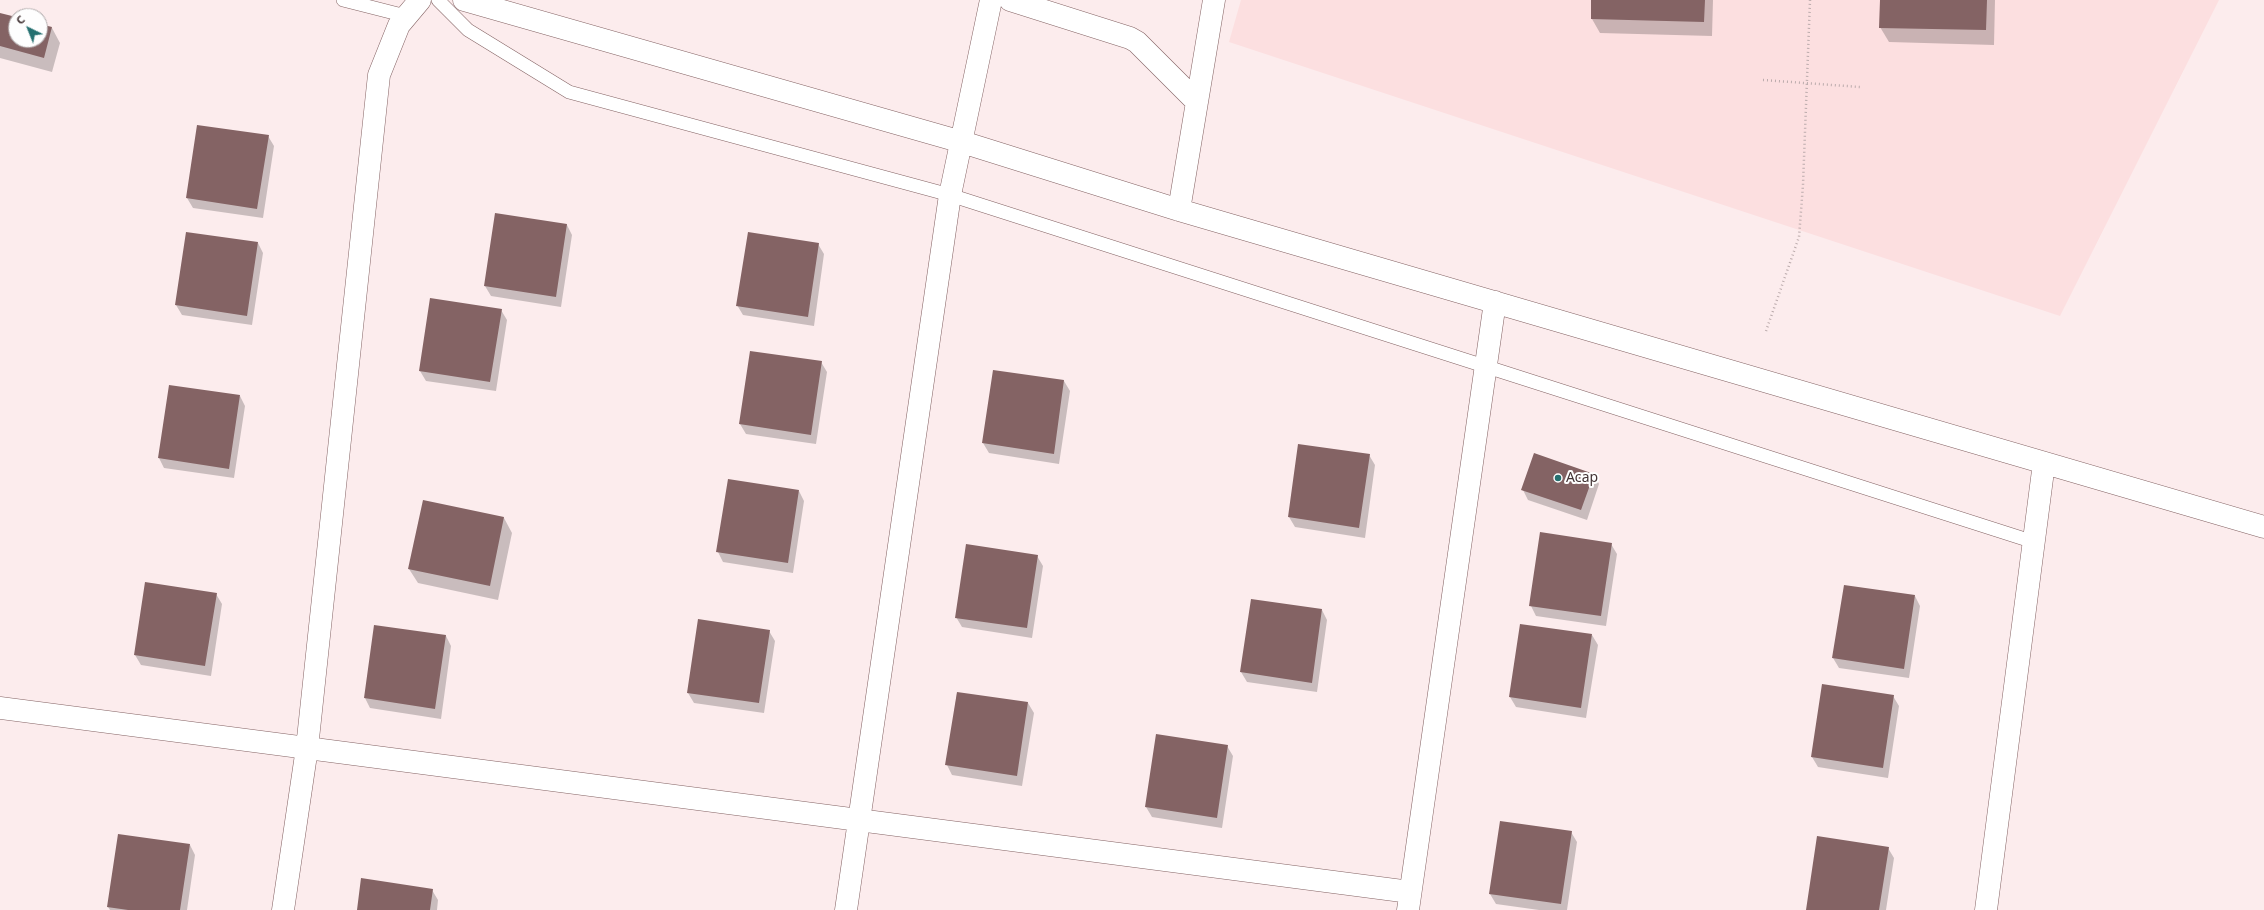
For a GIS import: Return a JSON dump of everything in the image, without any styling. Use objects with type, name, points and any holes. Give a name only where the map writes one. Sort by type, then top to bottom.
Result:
[{"type":"street","points":[[464,0],[962,142],[1178,210],[2264,527]]},
{"type":"street","points":[[846,910],[950,196],[991,0]]},
{"type":"street","points":[[1010,0],[1130,38],[1137,42],[1197,102]]},
{"type":"street","points":[[1178,210],[1214,0]]},
{"type":"street","points":[[283,910],[307,748],[379,75],[399,25],[413,8]]},
{"type":"street","points":[[0,708],[859,820],[1409,901],[1495,302]]},
{"type":"street","points":[[1986,910],[2044,463]]},
{"type":"lane","points":[[343,0],[413,8]]},
{"type":"lane","points":[[438,0],[468,30],[569,92],[950,196],[2034,542]]},
{"type":"path","points":[[1766,331],[1799,237],[1810,0]]},
{"type":"path","points":[[1763,80],[1860,87]]},
{"type":"shaded area","points":[[1241,0],[2219,0],[2060,316],[1229,42]]},
{"type":"building","points":[[1591,0],[1705,0],[1704,22],[1591,19]]},
{"type":"building","points":[[1880,0],[1987,0],[1986,30],[1879,28]]},
{"type":"building","points":[[0,13],[8,15],[8,48],[47,48],[44,58],[0,46]]},
{"type":"building","points":[[48,26],[52,27],[48,42]]},
{"type":"building","points":[[197,125],[269,135],[257,209],[186,198]]},
{"type":"building","points":[[495,213],[567,224],[556,297],[484,286]]},
{"type":"building","points":[[186,232],[258,242],[247,316],[175,305]]},
{"type":"building","points":[[748,232],[819,243],[808,317],[736,306]]},
{"type":"building","points":[[430,298],[502,309],[490,382],[419,371]]},
{"type":"building","points":[[750,351],[822,361],[811,435],[739,424]]},
{"type":"building","points":[[993,370],[1064,380],[1054,454],[982,443]]},
{"type":"building","points":[[169,385],[240,395],[229,469],[158,458]]},
{"type":"building","points":[[1298,444],[1370,454],[1359,528],[1288,517]]},
{"type":"building","points":[[1534,453],[1594,474],[1581,510],[1521,490]]},
{"type":"building","points":[[728,479],[799,490],[788,563],[716,552]]},
{"type":"building","points":[[423,500],[504,517],[490,586],[408,569]]},
{"type":"building","points":[[1540,532],[1612,543],[1601,616],[1529,606]]},
{"type":"building","points":[[966,544],[1038,555],[1027,628],[955,618]]},
{"type":"building","points":[[145,582],[217,593],[205,666],[134,655]]},
{"type":"building","points":[[1844,585],[1915,595],[1904,669],[1832,658]]},
{"type":"building","points":[[1251,599],[1322,609],[1312,683],[1240,672]]},
{"type":"building","points":[[698,619],[770,630],[759,703],[687,693]]},
{"type":"building","points":[[1520,624],[1592,634],[1581,708],[1509,697]]},
{"type":"building","points":[[374,625],[446,635],[435,709],[364,698]]},
{"type":"building","points":[[1822,684],[1894,695],[1883,768],[1811,757]]},
{"type":"building","points":[[957,692],[1028,702],[1017,776],[945,765]]},
{"type":"building","points":[[1156,734],[1228,745],[1217,818],[1145,807]]},
{"type":"building","points":[[1500,821],[1572,831],[1561,904],[1489,894]]},
{"type":"building","points":[[118,834],[190,844],[180,910],[128,910],[107,907]]},
{"type":"building","points":[[1817,836],[1889,847],[1879,910],[1806,910]]},
{"type":"building","points":[[361,878],[433,889],[430,910],[357,910]]},
{"type":"place","name":"Асар","points":[[1558,478]]}]
